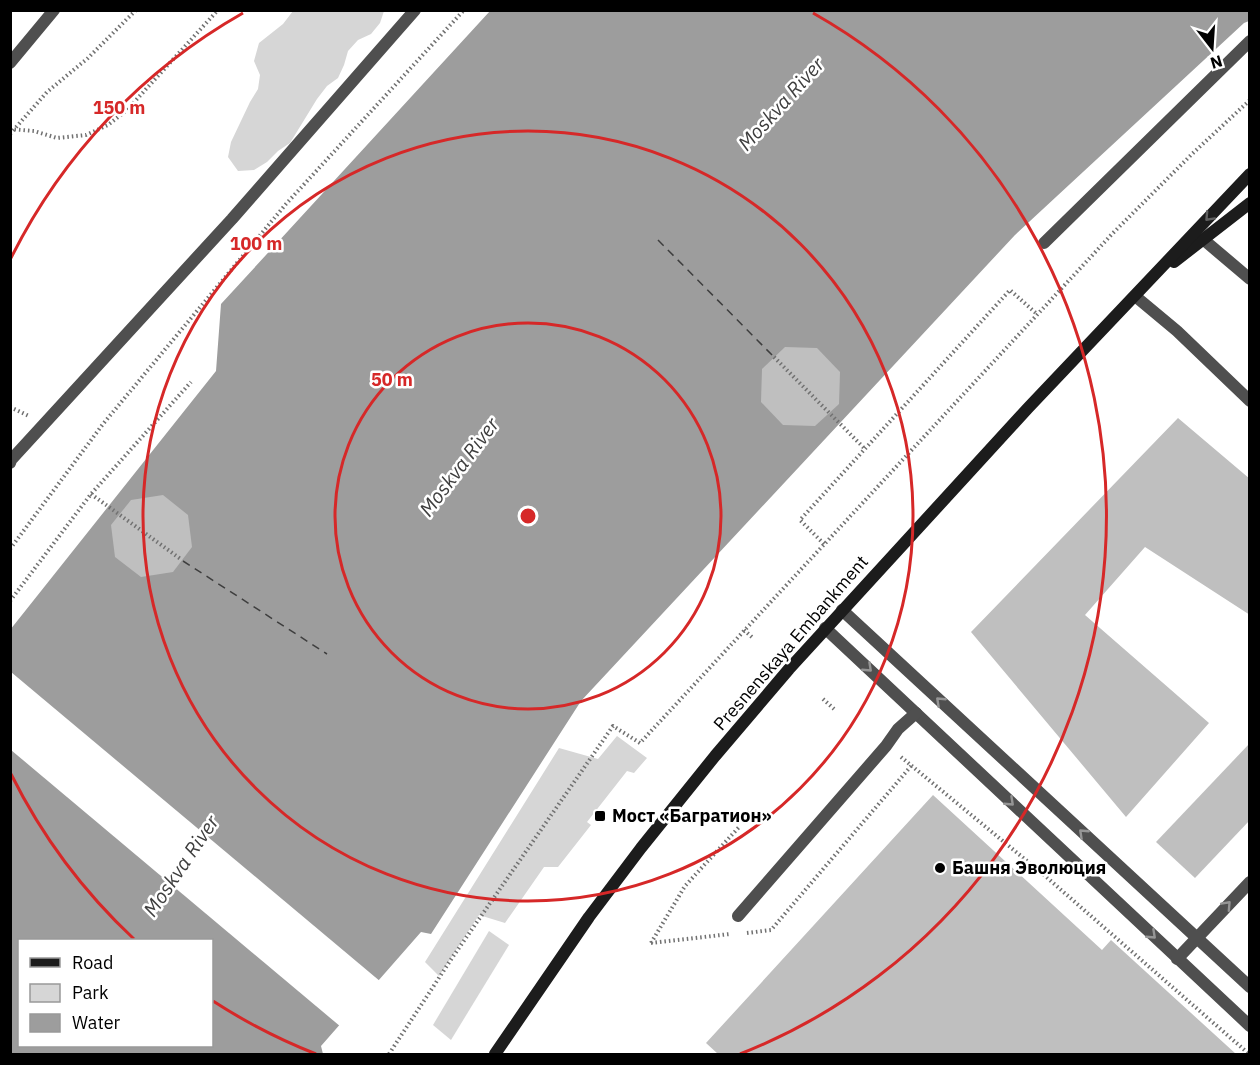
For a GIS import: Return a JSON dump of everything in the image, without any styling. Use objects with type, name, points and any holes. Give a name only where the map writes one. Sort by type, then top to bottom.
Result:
[{"type":"main road","name":"Presnenskaya Embankment","points":[[495,1054],[589,916],[715,756],[825,628],[1028,408],[1250,174]]},
{"type":"main road","name":"Presnenskaya Embankment","points":[[1147,283],[1250,203]]},
{"type":"street","points":[[10,63],[54,10]]},
{"type":"street","points":[[10,463],[232,219],[415,10]]},
{"type":"street","points":[[1044,243],[1250,41]]},
{"type":"street","points":[[1203,240],[1250,279]]},
{"type":"street","points":[[1135,296],[1177,331],[1250,401]]},
{"type":"street","points":[[842,610],[1250,987]]},
{"type":"street","points":[[825,628],[1250,1026]]},
{"type":"street","points":[[738,916],[886,746],[898,729],[916,713]]},
{"type":"street","points":[[1177,959],[1250,882]]},
{"type":"path","points":[[10,134],[47,92],[88,58],[136,10]]},
{"type":"path","points":[[12,130],[34,131],[57,138],[86,135],[108,125],[127,110],[218,10]]},
{"type":"path","points":[[10,549],[103,424],[286,204],[464,10]]},
{"type":"path","points":[[389,1054],[452,958],[613,726],[640,743],[1112,234],[1250,100]]},
{"type":"path","points":[[824,544],[800,520],[1010,290],[1037,314]]},
{"type":"path","points":[[774,357],[865,449]]},
{"type":"path","points":[[10,601],[91,495],[191,382]]},
{"type":"path","points":[[10,407],[21,412]]},
{"type":"path","points":[[91,495],[182,560]]},
{"type":"path","points":[[744,630],[753,638]]},
{"type":"path","points":[[823,699],[834,709]]},
{"type":"path","points":[[886,746],[1044,875],[1249,1054]]},
{"type":"path","points":[[651,943],[685,886],[740,826]]},
{"type":"green space","points":[[293,11],[384,11],[380,23],[371,34],[358,40],[348,51],[338,78],[327,86],[317,99],[290,143],[254,170],[238,171],[228,157],[231,142],[258,89],[260,75],[254,61],[259,43],[283,24]]},
{"type":"green space","points":[[617,736],[647,758],[634,773],[627,771],[587,822],[591,825],[558,867],[544,867],[505,923],[479,915],[439,976],[425,962],[559,748],[598,759]]},
{"type":"green space","points":[[489,931],[509,945],[451,1040],[433,1025]]},
{"type":"water","name":"Moskva River","points":[[490,11],[1249,11],[1249,21],[1244,23],[1015,235],[581,701],[431,934],[421,932],[321,1046],[323,1054],[11,1054],[10,630],[216,371],[221,304]]},
{"type":"pier","points":[[11,672],[381,982],[341,1027],[11,750]]},
{"type":"building","points":[[785,347],[817,348],[840,372],[839,404],[815,426],[783,425],[761,402],[762,369]]},
{"type":"building","points":[[1178,418],[1250,479],[1250,615],[1145,547],[1085,615],[1209,723],[1126,817],[971,632]]},
{"type":"building","points":[[163,495],[188,515],[192,547],[173,572],[141,577],[115,557],[111,525],[131,500]]},
{"type":"building","points":[[1250,743],[1250,820],[1195,878],[1156,842]]},
{"type":"building","name":"Башня Эволюция","points":[[933,795],[1102,950],[1111,940],[1236,1054],[718,1054],[706,1043]]},
{"type":"ferry route","points":[[658,240],[774,357]]},
{"type":"ferry route","points":[[183,561],[327,654]]},
{"type":"place","name":"Мост «Багратион»","points":[[600,816]]},
{"type":"place","name":"Башня Эволюция","points":[[940,868]]}]
